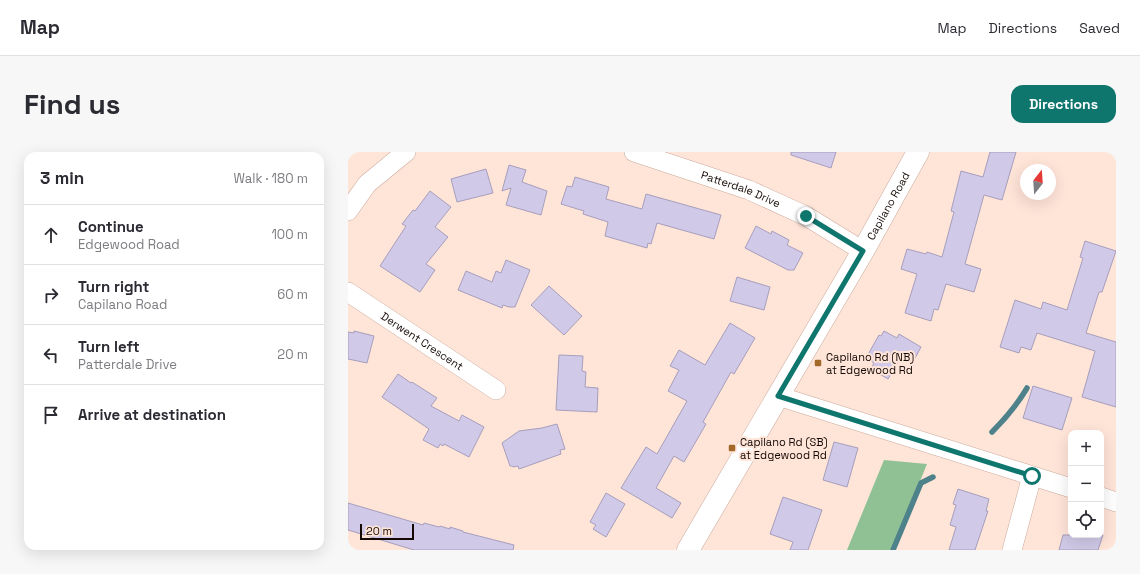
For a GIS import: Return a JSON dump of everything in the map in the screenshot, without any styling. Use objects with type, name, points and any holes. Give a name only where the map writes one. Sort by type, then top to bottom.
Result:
[{"type":"main road","name":"Capilano Road","points":[[688,550],[863,251],[918,152]]},
{"type":"street","points":[[348,211],[367,184],[406,152]]},
{"type":"street","name":"Patterdale Drive","points":[[634,152],[749,190],[806,216],[863,251]]},
{"type":"street","name":"Derwent Crescent","points":[[348,292],[496,390]]},
{"type":"street","points":[[778,396],[1068,487]]},
{"type":"street","points":[[1012,550],[1032,476]]},
{"type":"street","points":[[1104,498],[1116,502]]},
{"type":"green space","points":[[884,460],[927,464],[892,550],[847,550]]},
{"type":"building","points":[[791,152],[836,152],[831,168],[791,155]]},
{"type":"building","points":[[990,152],[1016,152],[1002,200],[984,195],[965,264],[981,269],[974,292],[946,284],[938,310],[934,309],[931,321],[905,313],[917,274],[901,269],[907,249],[926,254],[927,252],[942,257],[954,212],[951,211],[961,171],[983,177]]},
{"type":"building","points":[[509,165],[526,170],[522,182],[547,191],[541,215],[506,205],[511,188],[502,191]]},
{"type":"building","points":[[486,169],[493,193],[457,202],[451,179]]},
{"type":"building","points":[[575,177],[609,187],[606,199],[642,209],[646,194],[721,215],[714,239],[657,223],[651,244],[648,243],[647,248],[605,236],[608,222],[583,214],[584,211],[561,204],[567,186],[572,187]]},
{"type":"building","points":[[430,191],[451,207],[435,227],[448,237],[426,264],[435,270],[420,292],[380,266],[406,226],[402,224],[413,210],[415,211]]},
{"type":"building","points":[[756,226],[771,234],[772,231],[789,240],[787,245],[803,253],[794,270],[788,270],[745,248]]},
{"type":"building","points":[[1085,241],[1116,251],[1102,292],[1099,292],[1086,333],[1116,342],[1116,407],[1082,397],[1095,351],[1037,333],[1031,350],[1021,347],[1019,353],[1000,347],[1015,300],[1041,309],[1043,302],[1067,310],[1083,258],[1080,257]]},
{"type":"building","points":[[506,260],[530,270],[515,307],[503,305],[502,308],[458,290],[466,271],[492,282],[496,271],[501,273]]},
{"type":"building","points":[[737,277],[770,287],[764,310],[730,301]]},
{"type":"building","points":[[549,286],[582,316],[564,335],[531,305]]},
{"type":"building","points":[[730,323],[755,338],[734,374],[731,372],[703,422],[706,424],[684,462],[674,456],[656,488],[681,503],[672,518],[621,488],[646,447],[657,454],[687,401],[668,391],[679,370],[670,366],[679,350],[705,365]]},
{"type":"building","points":[[354,331],[374,336],[367,363],[348,359],[348,332],[354,333]]},
{"type":"building","points":[[884,331],[897,338],[899,334],[921,347],[912,364],[902,358],[901,360],[900,359],[888,379],[871,369],[874,363],[866,358],[879,335],[881,336]]},
{"type":"building","points":[[559,355],[583,356],[582,371],[586,372],[585,387],[598,388],[597,412],[556,410]]},
{"type":"building","points":[[398,374],[437,398],[431,406],[459,421],[462,415],[484,427],[469,457],[444,444],[443,446],[440,444],[438,448],[423,440],[429,429],[382,397]]},
{"type":"building","points":[[1033,386],[1072,398],[1062,430],[1023,418]]},
{"type":"building","points":[[557,424],[565,449],[560,450],[561,454],[519,469],[518,466],[510,466],[502,443],[519,431],[542,428]]},
{"type":"building","points":[[834,442],[858,448],[847,487],[823,480]]},
{"type":"building","points":[[958,489],[989,499],[986,511],[988,511],[975,550],[949,550],[956,527],[950,525],[956,505],[953,504]]},
{"type":"building","points":[[606,493],[625,504],[606,537],[593,529],[596,525],[590,522]]},
{"type":"building","points":[[783,497],[822,510],[808,550],[790,550],[793,542],[770,534]]},
{"type":"building","points":[[348,503],[423,525],[424,523],[450,529],[450,527],[463,532],[514,545],[513,550],[414,550],[348,530]]},
{"type":"building","points":[[1063,535],[1068,535],[1068,538],[1102,538],[1098,550],[1059,550]]},
{"type":"waterway","points":[[992,432],[1011,411],[1027,388]]},
{"type":"waterway","points":[[893,550],[921,483],[933,477]]},
{"type":"place","name":"Capilano Rd (NB) at Edgewood Rd","points":[[818,363]]},
{"type":"place","name":"Capilano Rd (SB) at Edgewood Rd","points":[[732,448]]},
{"type":"route","points":[[806,216],[863,251],[778,396],[1032,476]]}]
